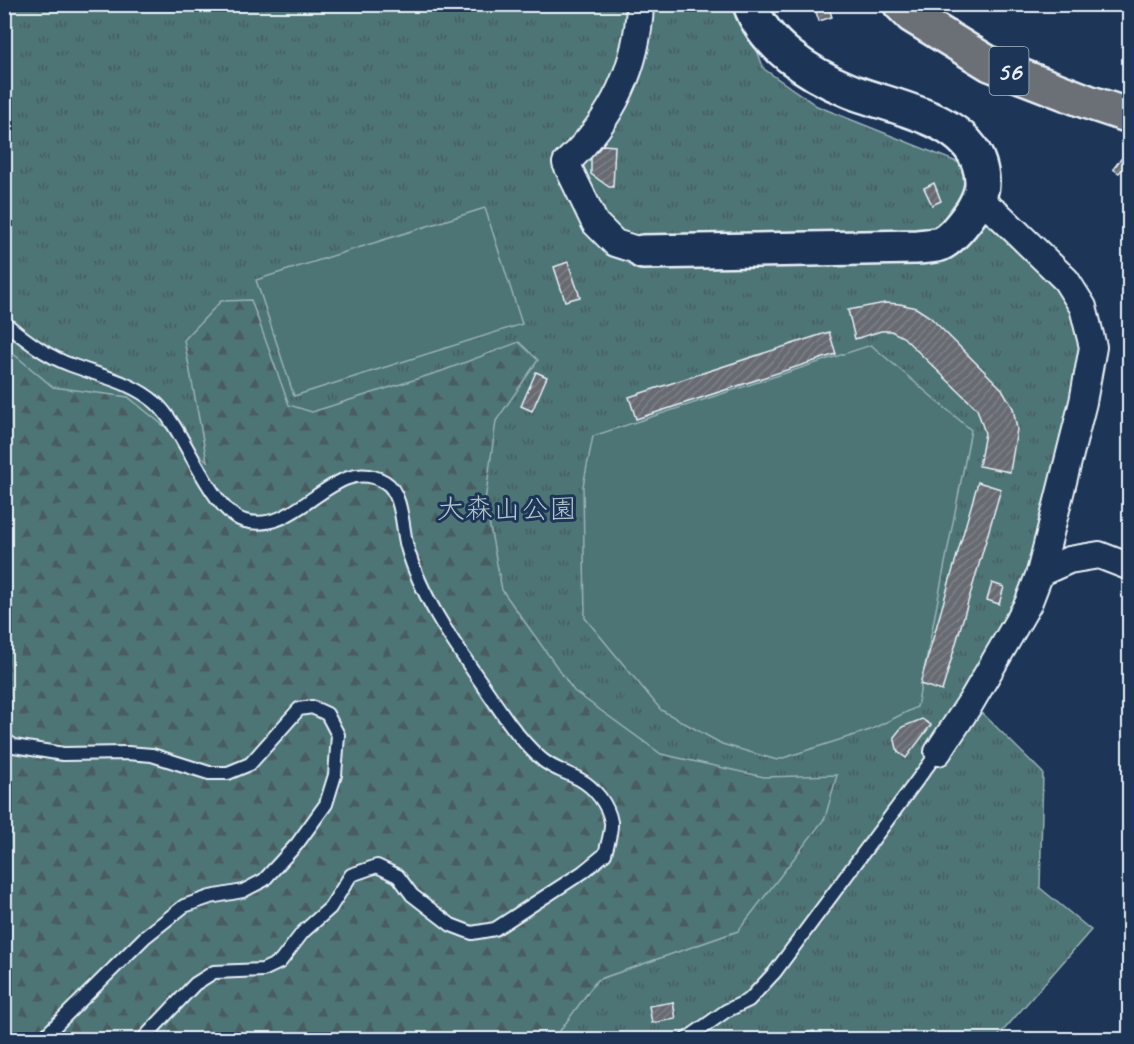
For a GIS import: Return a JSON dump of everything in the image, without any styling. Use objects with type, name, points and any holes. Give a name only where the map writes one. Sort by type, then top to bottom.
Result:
[{"type":"highway","name":"56","points":[[900,4],[912,16],[990,64],[1130,116]]},
{"type":"street","points":[[640,4],[639,26],[623,88],[588,142],[566,163],[595,223],[615,243],[643,252],[917,247],[941,244],[962,225],[979,200],[983,178],[975,153],[958,135],[932,118],[847,90],[798,63],[765,33],[750,4]]},
{"type":"street","points":[[938,752],[971,702],[1028,604],[1040,573],[1083,402],[1093,347],[1083,307],[1066,280],[1000,216],[979,200]]},
{"type":"street","points":[[1040,573],[1069,560],[1099,555],[1130,567]]},
{"type":"lane","points":[[4,322],[28,342],[68,364],[127,384],[156,403],[178,431],[226,510],[244,521],[269,523],[292,513],[347,476],[369,475],[388,483],[399,502],[407,548],[429,601],[457,648],[522,742],[547,765],[581,780],[602,798],[611,823],[605,854],[583,872],[495,929],[472,933],[451,925],[412,896],[398,876],[377,866],[351,875],[330,908],[303,932],[280,962],[263,970],[214,972],[195,984],[142,1040]]},
{"type":"lane","points":[[4,739],[14,746],[63,754],[152,755],[209,773],[228,773],[250,764],[299,709],[312,707],[327,714],[338,735],[335,775],[326,804],[297,844],[264,880],[243,891],[210,897],[184,906],[146,937],[41,1040]]},
{"type":"lane","points":[[685,1040],[726,1011],[749,1000],[775,972],[938,752]]},
{"type":"green space","name":"大森山公園","points":[[5,5],[732,5],[750,32],[764,69],[817,106],[967,166],[979,200],[1037,253],[1093,347],[1040,573],[971,702],[1043,773],[1040,888],[1091,930],[996,1039],[5,1040]]},
{"type":"green space","points":[[485,208],[522,324],[294,396],[256,280]]},
{"type":"green space","points":[[251,300],[289,405],[312,412],[442,371],[519,342],[538,360],[496,421],[485,501],[502,590],[574,691],[661,754],[764,777],[837,775],[825,818],[738,931],[597,980],[557,1035],[546,1039],[5,1039],[4,346],[53,387],[128,397],[207,461],[184,340],[221,301]]},
{"type":"green space","points":[[871,345],[971,430],[917,707],[870,730],[777,760],[722,744],[661,710],[585,618],[583,486],[593,436]]},
{"type":"building","points":[[828,4],[832,17],[819,21],[814,6]]},
{"type":"building","points":[[603,145],[615,146],[613,187],[609,187],[591,174],[591,154]]},
{"type":"building","points":[[1124,155],[1130,160],[1119,173],[1113,169]]},
{"type":"building","points":[[934,183],[941,201],[932,205],[924,188]]},
{"type":"building","points":[[568,262],[580,297],[565,301],[554,267]]},
{"type":"building","points":[[885,303],[916,308],[930,317],[1002,389],[1013,408],[1017,429],[1010,472],[979,466],[985,433],[977,409],[903,337],[891,331],[881,331],[855,339],[848,310]]},
{"type":"building","points":[[829,332],[836,354],[636,419],[629,397]]},
{"type":"building","points":[[536,372],[547,377],[532,411],[521,406]]},
{"type":"building","points":[[978,482],[1001,489],[942,691],[920,684]]},
{"type":"building","points":[[992,583],[1004,587],[999,604],[987,600]]},
{"type":"building","points":[[922,719],[931,725],[906,758],[898,752],[894,737],[902,727]]},
{"type":"building","points":[[673,1002],[676,1019],[652,1023],[649,1006]]},
{"type":"building","points":[[814,1031],[816,1040],[765,1040]]}]
